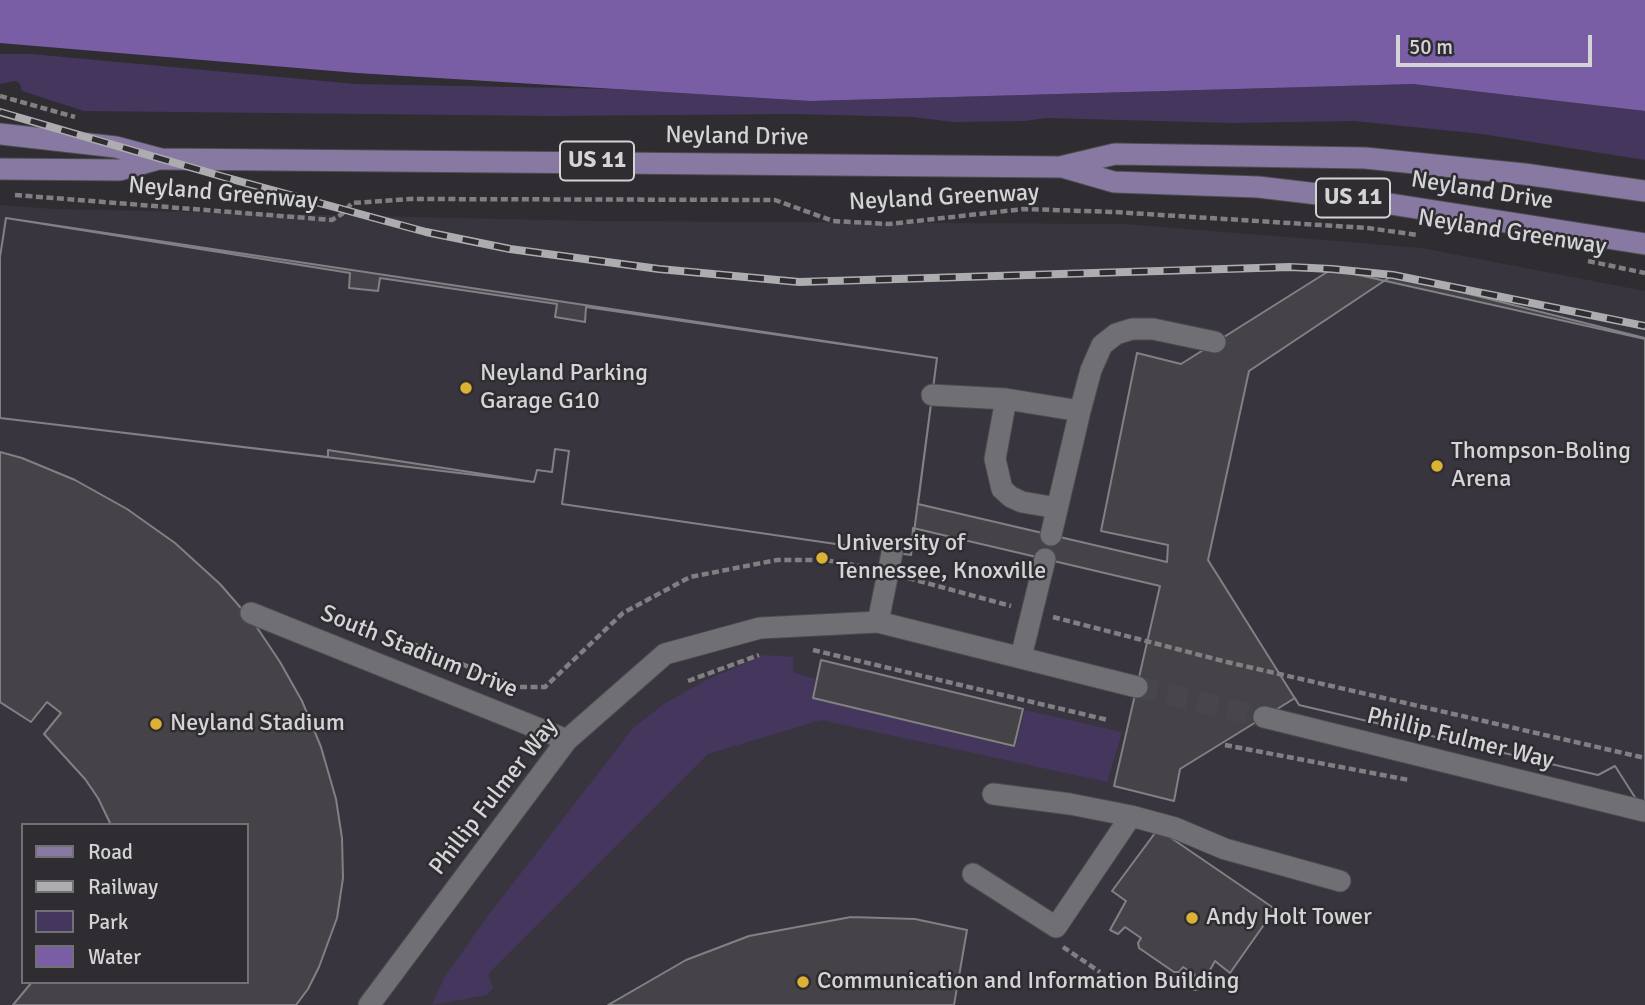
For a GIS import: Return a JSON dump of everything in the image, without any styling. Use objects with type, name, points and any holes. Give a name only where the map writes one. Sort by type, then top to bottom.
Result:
[{"type":"main road","name":"Neyland Drive","points":[[0,134],[116,147],[161,159],[1060,167],[1115,154],[1364,158],[1498,171],[1645,191]]},
{"type":"main road","name":"Neyland Drive","points":[[0,169],[120,170],[161,159]]},
{"type":"main road","name":"Neyland Drive","points":[[1060,167],[1114,182],[1258,187],[1352,198],[1645,244]]},
{"type":"street","points":[[1051,535],[1091,370],[1102,345],[1116,334],[1132,329],[1153,328],[1215,342]]},
{"type":"street","points":[[932,395],[1006,399],[1080,411]]},
{"type":"street","points":[[1006,399],[995,459],[1002,489],[1022,502],[1057,508]]},
{"type":"street","points":[[878,622],[892,553]]},
{"type":"street","points":[[1021,657],[1045,559]]},
{"type":"street","name":"South Stadium Drive","points":[[251,613],[567,740]]},
{"type":"street","name":"Phillip Fulmer Way","points":[[369,1005],[567,740],[665,654],[760,628],[878,622],[1137,687]]},
{"type":"street","name":"Phillip Fulmer Way","points":[[1264,717],[1644,811]]},
{"type":"street","points":[[993,794],[1070,804],[1131,816],[1175,828],[1225,849],[1340,881]]},
{"type":"street","points":[[973,874],[1056,927],[1131,816]]},
{"type":"path","name":"Neyland Greenway","points":[[14,195],[332,220],[352,203],[410,199],[775,200],[833,221],[889,224],[1024,209],[1368,228],[1423,235]]},
{"type":"path","name":"Neyland Greenway","points":[[1582,260],[1645,273]]},
{"type":"path","points":[[806,649],[1108,720]]},
{"type":"path","points":[[688,681],[763,653]]},
{"type":"shaded area","name":"University of Tennessee, Knoxville","points":[[0,205],[55,209],[597,221],[1126,224],[1422,248],[1645,291],[1645,1005],[0,1005]]},
{"type":"green space","points":[[0,54],[31,54],[356,84],[614,89],[810,101],[1413,84],[1645,111],[1645,160],[1482,134],[1354,121],[1233,123],[1046,118],[954,122],[912,117],[794,114],[552,116],[84,111],[22,91],[16,81],[0,84]]},
{"type":"green space","points":[[764,655],[794,657],[793,672],[815,679],[812,698],[1015,748],[1025,710],[1122,732],[1107,782],[821,720],[708,754],[488,974],[493,988],[487,995],[432,1005],[444,978],[487,917],[634,727],[664,704],[704,681]]},
{"type":"water","points":[[0,0],[1645,0],[1645,111],[1413,84],[810,101],[357,73],[0,43]]},
{"type":"building","points":[[6,218],[350,273],[349,288],[378,291],[380,278],[557,304],[555,317],[585,322],[586,307],[937,358],[918,504],[1167,562],[1168,545],[1101,531],[1137,353],[1181,364],[1332,269],[1645,339],[1645,813],[1615,766],[1598,775],[1299,705],[1295,698],[1180,769],[1174,801],[1114,786],[1160,586],[913,528],[911,555],[562,504],[569,451],[555,449],[552,472],[537,470],[534,482],[328,450],[328,457],[0,418],[0,257]]},
{"type":"building","name":"Neyland Parking Garage G10","points":[[6,218],[937,358],[911,555],[562,504],[569,451],[555,449],[552,472],[537,470],[534,482],[0,418],[0,257]]},
{"type":"building","name":"Thompson-Boling Arena","points":[[1393,275],[1645,338],[1645,813],[1615,766],[1598,775],[1299,705],[1208,560],[1249,371]]},
{"type":"building","name":"Neyland Stadium","points":[[0,452],[75,480],[127,509],[175,543],[220,584],[254,623],[302,701],[321,747],[336,799],[342,838],[343,878],[337,918],[319,967],[296,1005],[13,1005],[30,984],[248,984],[248,823],[110,823],[85,779],[44,734],[61,713],[47,702],[31,722],[0,702]]},
{"type":"building","points":[[821,660],[1023,709],[1014,746],[813,698]]},
{"type":"building","name":"Andy Holt Tower","points":[[1158,829],[1275,909],[1230,973],[1215,961],[1210,970],[1213,973],[1200,989],[1194,990],[1191,984],[1195,975],[1183,967],[1179,972],[1174,972],[1139,948],[1141,938],[1125,927],[1118,934],[1110,930],[1126,901],[1112,891]]},
{"type":"building","name":"Communication and Information Building","points":[[851,917],[915,919],[967,930],[954,1005],[608,1005],[686,960],[749,936]]},
{"type":"tunnel","points":[[1137,687],[1264,717]]},
{"type":"railway","points":[[0,112],[426,232],[510,249],[659,269],[799,282],[1290,267],[1332,269],[1393,275],[1645,326]]},
{"type":"place","name":"Neyland Parking Garage G10","points":[[466,388]]},
{"type":"place","name":"Thompson-Boling Arena","points":[[1437,466]]},
{"type":"place","name":"University of Tennessee, Knoxville","points":[[822,558]]},
{"type":"place","name":"Neyland Stadium","points":[[156,724]]},
{"type":"place","name":"Andy Holt Tower","points":[[1192,918]]},
{"type":"place","name":"Communication and Information Building","points":[[803,982]]}]
